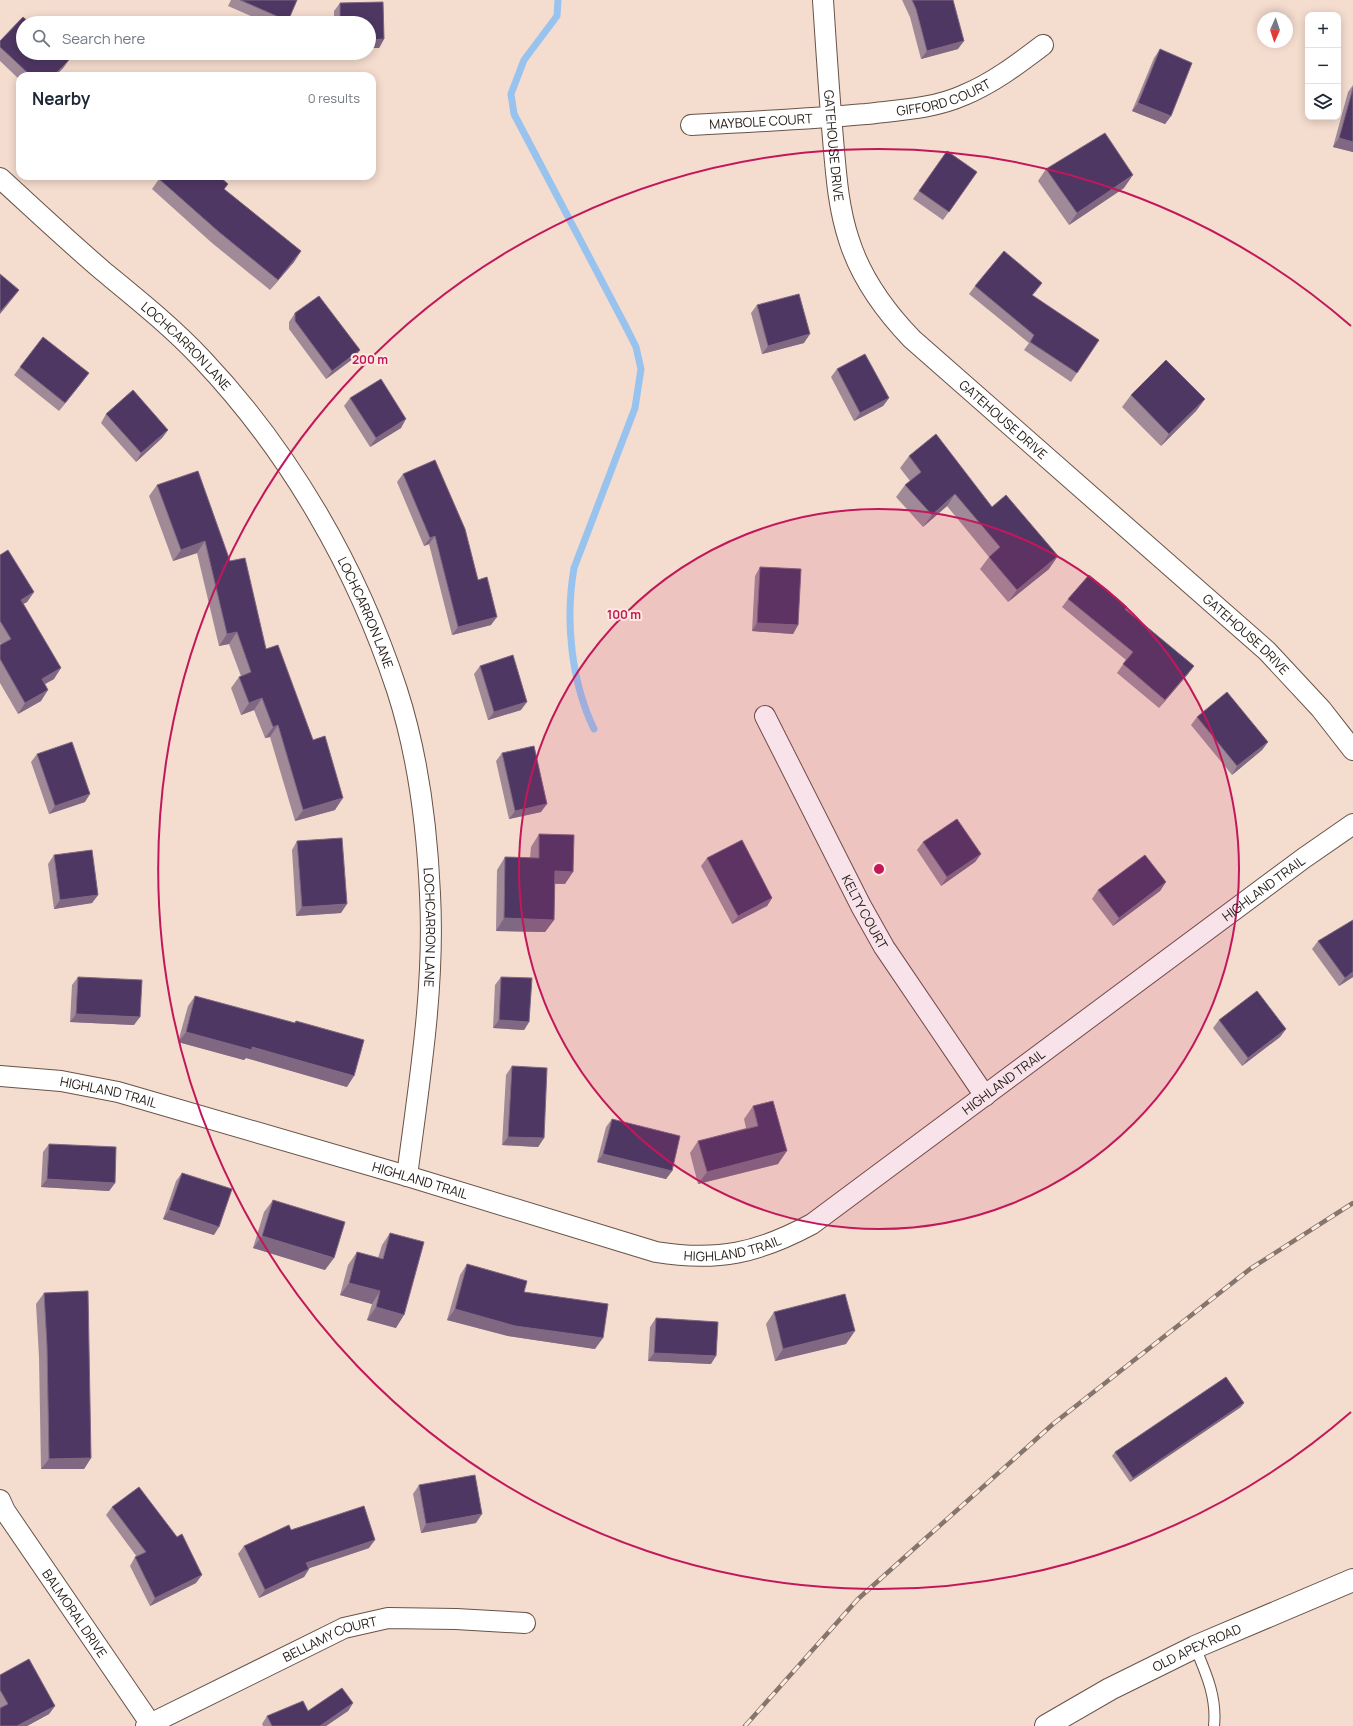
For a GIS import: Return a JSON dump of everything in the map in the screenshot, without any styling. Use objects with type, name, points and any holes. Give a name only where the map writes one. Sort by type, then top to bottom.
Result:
[{"type":"main road","name":"OLD APEX ROAD","points":[[1046,1726],[1110,1689],[1195,1647],[1353,1580]]},
{"type":"street","name":"GATEHOUSE DRIVE","points":[[824,0],[831,117],[839,202],[849,241],[869,284],[888,313],[912,339],[1267,651],[1321,709],[1353,750]]},
{"type":"street","name":"GIFFORD COURT","points":[[831,117],[915,109],[941,104],[964,95],[1001,76],[1043,45]]},
{"type":"street","name":"MAYBOLE COURT","points":[[690,125],[831,117]]},
{"type":"street","name":"LOCHCARRON LANE","points":[[0,178],[159,319],[201,358],[224,383],[273,446],[322,520],[372,625],[397,690],[408,731],[423,811],[430,894],[430,942],[423,1055],[407,1176]]},
{"type":"street","name":"KELTY COURT","points":[[765,716],[857,899],[884,947],[985,1096]]},
{"type":"street","name":"HIGHLAND TRAIL","points":[[0,1076],[61,1081],[118,1092],[407,1176],[656,1252],[685,1257],[720,1256],[749,1251],[782,1240],[812,1224],[1353,824]]},
{"type":"street","name":"BALMORAL DRIVE","points":[[0,1500],[5,1511],[150,1725]]},
{"type":"street","name":"BELLAMY COURT","points":[[150,1725],[344,1628],[366,1622],[395,1618],[456,1619],[525,1623]]},
{"type":"lane","points":[[1195,1647],[1210,1680],[1215,1714],[1214,1726]]},
{"type":"building","points":[[240,0],[297,0],[290,16],[277,16]]},
{"type":"building","points":[[912,0],[953,0],[964,41],[927,51],[916,9]]},
{"type":"building","points":[[383,2],[384,39],[376,40],[376,16],[340,16],[340,3]]},
{"type":"building","points":[[16,24],[16,60],[69,60],[57,72],[27,72],[0,47],[0,41]]},
{"type":"building","points":[[1160,49],[1192,63],[1171,116],[1138,103]]},
{"type":"building","points":[[1353,88],[1353,142],[1339,138]]},
{"type":"building","points":[[1105,133],[1133,175],[1077,213],[1046,169]]},
{"type":"building","points":[[947,151],[977,172],[949,212],[919,191]]},
{"type":"building","points":[[160,180],[224,180],[228,184],[224,189],[301,251],[278,280],[219,232]]},
{"type":"building","points":[[1004,251],[1042,283],[1032,295],[1099,340],[1077,373],[1030,342],[1034,335],[975,286]]},
{"type":"building","points":[[0,274],[19,290],[0,312]]},
{"type":"building","points":[[799,294],[810,334],[768,346],[757,305]]},
{"type":"building","points":[[319,296],[360,350],[332,371],[295,321],[295,313]]},
{"type":"building","points":[[43,337],[89,373],[65,403],[20,367]]},
{"type":"building","points":[[865,354],[889,398],[860,413],[837,369]]},
{"type":"building","points":[[1166,360],[1205,399],[1169,434],[1131,395]]},
{"type":"building","points":[[381,379],[406,419],[376,438],[350,398]]},
{"type":"building","points":[[133,390],[168,430],[141,453],[106,414]]},
{"type":"building","points":[[936,434],[992,507],[1006,495],[1058,556],[1017,590],[989,557],[1000,547],[955,494],[932,515],[905,485],[921,472],[909,456]]},
{"type":"building","points":[[435,460],[465,529],[478,580],[487,577],[497,617],[458,627],[435,536],[430,538],[403,474]]},
{"type":"building","points":[[198,471],[230,561],[245,558],[266,649],[278,645],[313,740],[325,736],[343,798],[303,810],[278,725],[273,727],[262,698],[249,703],[239,677],[251,672],[237,632],[227,634],[205,541],[181,550],[157,485]]},
{"type":"building","points":[[8,550],[34,592],[21,600],[61,668],[42,679],[48,690],[25,703],[0,659],[0,645],[11,639],[0,621],[0,555]]},
{"type":"building","points":[[760,567],[801,569],[798,625],[757,623]]},
{"type":"building","points":[[1089,575],[1127,607],[1125,609],[1194,666],[1165,700],[1123,664],[1133,652],[1068,599]]},
{"type":"building","points":[[513,655],[527,702],[494,712],[480,666]]},
{"type":"building","points":[[1227,692],[1268,742],[1237,766],[1197,717]]},
{"type":"building","points":[[72,742],[90,794],[55,806],[37,754]]},
{"type":"building","points":[[534,746],[547,804],[515,811],[502,753]]},
{"type":"building","points":[[957,819],[981,854],[947,877],[923,842]]},
{"type":"building","points":[[539,834],[574,835],[573,872],[555,871],[554,920],[504,918],[505,857],[539,858]]},
{"type":"building","points":[[342,838],[347,904],[302,907],[297,841]]},
{"type":"building","points":[[742,840],[772,898],[738,916],[707,858]]},
{"type":"building","points":[[92,850],[98,895],[60,900],[54,855]]},
{"type":"building","points":[[1145,855],[1166,882],[1119,918],[1098,890]]},
{"type":"building","points":[[1353,920],[1353,972],[1345,978],[1318,941]]},
{"type":"building","points":[[78,977],[142,980],[140,1017],[76,1014]]},
{"type":"building","points":[[501,977],[532,978],[529,1022],[499,1020]]},
{"type":"building","points":[[1257,991],[1286,1029],[1248,1058],[1219,1020]]},
{"type":"building","points":[[195,996],[295,1023],[296,1021],[364,1040],[354,1076],[252,1047],[252,1050],[186,1032]]},
{"type":"building","points":[[512,1066],[547,1068],[544,1138],[508,1137]]},
{"type":"building","points":[[773,1101],[787,1151],[707,1172],[698,1141],[758,1126],[753,1106]]},
{"type":"building","points":[[612,1119],[680,1136],[672,1171],[603,1154]]},
{"type":"building","points":[[49,1144],[116,1147],[115,1183],[47,1179]]},
{"type":"building","points":[[182,1173],[232,1189],[219,1227],[169,1210]]},
{"type":"building","points":[[273,1200],[345,1222],[334,1258],[262,1236]]},
{"type":"building","points":[[390,1233],[424,1242],[404,1315],[376,1307],[380,1291],[349,1283],[357,1252],[383,1259]]},
{"type":"building","points":[[467,1264],[527,1281],[524,1292],[608,1304],[603,1338],[515,1326],[455,1309]]},
{"type":"building","points":[[88,1291],[91,1458],[49,1459],[47,1346],[44,1293]]},
{"type":"building","points":[[845,1294],[855,1331],[783,1349],[774,1312]]},
{"type":"building","points":[[656,1318],[718,1322],[716,1356],[654,1353]]},
{"type":"building","points":[[1226,1377],[1244,1403],[1133,1478],[1115,1452]]},
{"type":"building","points":[[475,1475],[482,1514],[426,1524],[419,1485]]},
{"type":"building","points":[[139,1487],[177,1537],[182,1534],[202,1575],[155,1598],[135,1557],[146,1552],[112,1507]]},
{"type":"building","points":[[364,1506],[375,1540],[306,1563],[309,1569],[265,1590],[244,1546],[289,1525],[291,1530]]},
{"type":"building","points":[[29,1659],[55,1706],[17,1726],[0,1726],[0,1708],[8,1704],[0,1690],[0,1675]]},
{"type":"building","points":[[342,1688],[353,1703],[320,1726],[272,1726],[267,1716],[303,1701],[308,1711]]},
{"type":"waterway","points":[[558,0],[557,16],[524,60],[511,94],[514,114],[636,347],[641,369],[635,408],[574,568],[571,588],[570,629],[575,671],[586,710],[594,729]]},
{"type":"railway","points":[[745,1726],[858,1599],[1053,1424],[1250,1269],[1353,1203]]}]
